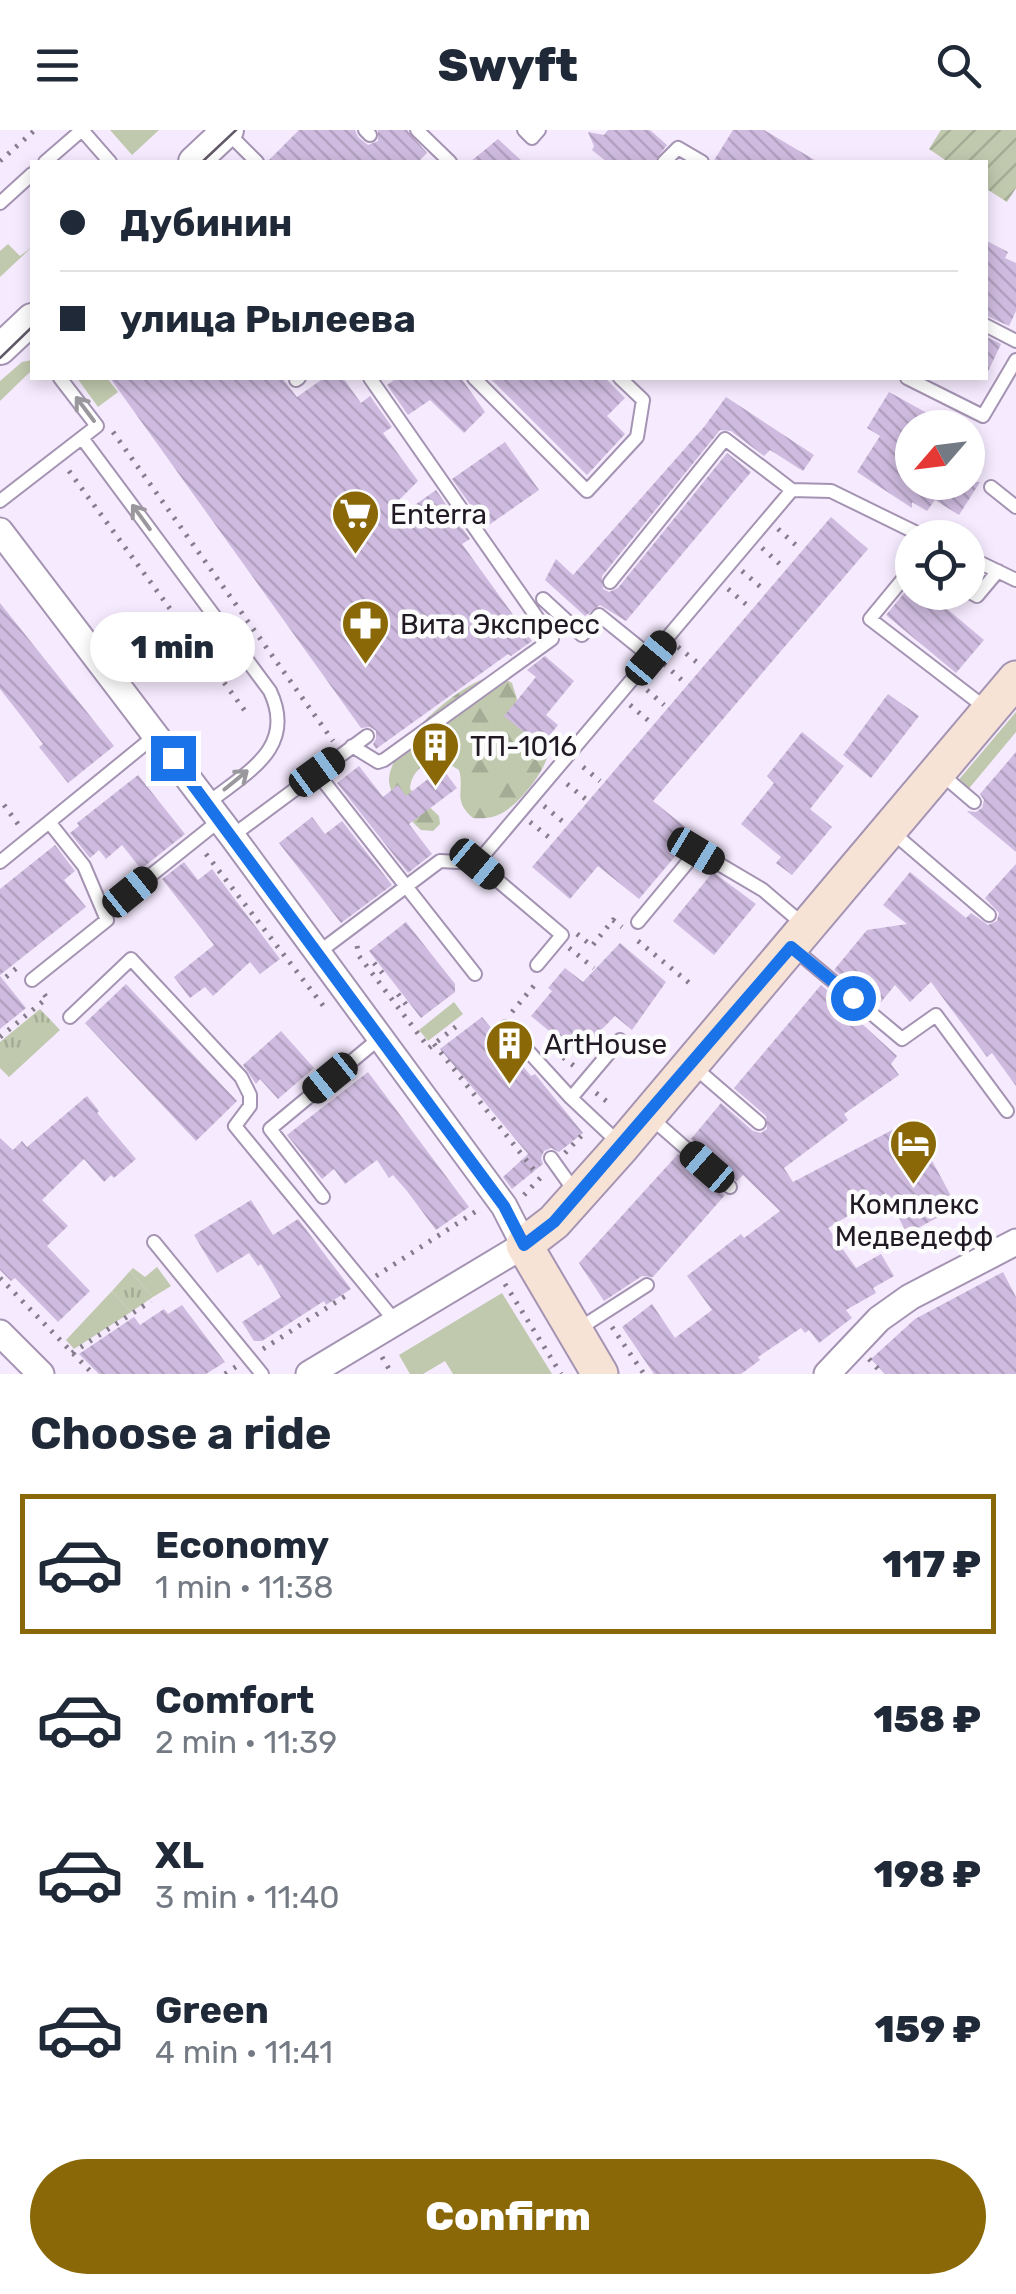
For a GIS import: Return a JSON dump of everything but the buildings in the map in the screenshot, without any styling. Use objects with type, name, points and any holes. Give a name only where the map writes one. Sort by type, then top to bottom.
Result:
[{"type":"main road","points":[[600,1374],[524,1245],[554,1222],[622,1146],[1008,691]]},
{"type":"street","points":[[196,160],[227,131]]},
{"type":"street","points":[[0,350],[30,328]]},
{"type":"street","points":[[0,531],[318,952],[370,1046],[504,1206],[524,1245],[309,1374]]},
{"type":"street","points":[[827,1374],[879,1319],[910,1297],[1016,1242]]},
{"type":"street","points":[[0,1333],[41,1374]]},
{"type":"lane","points":[[47,160],[82,130],[108,160]]},
{"type":"lane","points":[[417,130],[448,160]]},
{"type":"lane","points":[[524,130],[532,138],[539,130]]},
{"type":"lane","points":[[227,131],[255,160]]},
{"type":"lane","points":[[666,160],[678,148],[699,160]]},
{"type":"lane","points":[[0,203],[30,176]]},
{"type":"lane","points":[[988,327],[1016,341]]},
{"type":"lane","points":[[911,380],[983,416],[1016,360]]},
{"type":"lane","points":[[0,501],[97,426],[62,380]]},
{"type":"lane","points":[[347,750],[378,762],[384,760],[552,639],[371,380]]},
{"type":"lane","points":[[476,380],[588,490],[637,437],[643,400],[622,380]]},
{"type":"lane","points":[[82,438],[270,692],[277,707],[279,723],[274,744],[220,820]]},
{"type":"lane","points":[[610,582],[724,439],[792,490],[832,490],[895,522]]},
{"type":"lane","points":[[991,487],[1016,507]]},
{"type":"lane","points":[[477,864],[656,660],[792,490]]},
{"type":"lane","points":[[985,564],[1016,580]]},
{"type":"lane","points":[[985,586],[998,571]]},
{"type":"lane","points":[[895,589],[870,619],[1008,691]]},
{"type":"lane","points":[[543,598],[582,634],[600,615],[656,660]]},
{"type":"lane","points":[[0,862],[156,735]]},
{"type":"lane","points":[[130,892],[220,820],[317,772],[367,736]]},
{"type":"lane","points":[[317,772],[475,974]]},
{"type":"lane","points":[[938,772],[974,802]]},
{"type":"lane","points":[[32,980],[107,920],[84,866],[49,822]]},
{"type":"lane","points":[[889,830],[989,914]]},
{"type":"lane","points":[[638,922],[696,851],[763,890],[799,937],[902,1039],[936,1014],[1007,1110]]},
{"type":"lane","points":[[318,952],[440,860],[477,864],[562,935],[541,969]]},
{"type":"lane","points":[[70,1016],[131,959],[242,1077],[250,1106],[234,1126],[394,1321]]},
{"type":"lane","points":[[506,1028],[622,1146]]},
{"type":"lane","points":[[571,1098],[620,1040]]},
{"type":"lane","points":[[323,1196],[270,1128],[370,1046]]},
{"type":"lane","points":[[691,1064],[759,1123]]},
{"type":"lane","points":[[648,1116],[730,1186]]},
{"type":"lane","points":[[551,1158],[578,1195]]},
{"type":"lane","points":[[154,1242],[262,1374]]},
{"type":"lane","points":[[575,1332],[647,1286]]},
{"type":"path","points":[[0,161],[36,130]]},
{"type":"path","points":[[111,430],[347,750]]},
{"type":"path","points":[[58,456],[245,710]]},
{"type":"path","points":[[748,606],[726,587],[786,516]]},
{"type":"path","points":[[776,528],[798,546]]},
{"type":"path","points":[[760,547],[782,566]]},
{"type":"path","points":[[740,570],[763,588]]},
{"type":"path","points":[[652,674],[656,660],[676,645],[699,664]]},
{"type":"path","points":[[656,660],[684,682]]},
{"type":"path","points":[[650,722],[628,703],[642,686],[664,705]]},
{"type":"path","points":[[577,762],[600,781]]},
{"type":"path","points":[[570,771],[562,780],[588,801]]},
{"type":"path","points":[[518,832],[552,792]]},
{"type":"path","points":[[542,804],[568,826]]},
{"type":"path","points":[[528,820],[551,839]]},
{"type":"path","points":[[195,840],[370,1046]]},
{"type":"path","points":[[594,968],[566,946],[576,933],[592,946],[614,920],[693,986]]},
{"type":"path","points":[[361,938],[357,952],[373,975],[408,1007]]},
{"type":"path","points":[[374,963],[384,976]]},
{"type":"path","points":[[6,977],[20,965]]},
{"type":"path","points":[[523,1025],[510,1014],[541,969]]},
{"type":"path","points":[[373,975],[380,970]]},
{"type":"path","points":[[0,1036],[47,998],[32,980]]},
{"type":"path","points":[[399,1000],[430,1048],[458,1025]]},
{"type":"path","points":[[434,1044],[540,1178]]},
{"type":"path","points":[[549,1046],[588,1078]]},
{"type":"path","points":[[467,1195],[478,1210]]},
{"type":"path","points":[[0,1278],[93,1374]]},
{"type":"path","points":[[504,1282],[561,1374]]},
{"type":"path","points":[[72,1352],[151,1302]]},
{"type":"path","points":[[382,1357],[392,1374]]},
{"type":"green space","points":[[110,130],[159,130],[132,155]]},
{"type":"green space","points":[[941,130],[1016,130],[1016,188],[1007,202],[988,190],[988,160],[945,160],[929,149]]},
{"type":"green space","points":[[8,244],[20,256],[30,248],[0,277],[0,251]]},
{"type":"green space","points":[[30,360],[30,372],[0,401],[0,381],[22,362]]},
{"type":"green space","points":[[78,380],[109,380],[118,392],[98,407]]},
{"type":"green space","points":[[497,675],[512,683],[521,712],[549,740],[542,770],[504,812],[489,818],[473,818],[461,801],[459,770],[443,763],[421,767],[410,789],[439,816],[440,824],[433,831],[421,830],[392,792],[389,778],[393,763],[431,714],[466,688]]},
{"type":"green space","points":[[1016,712],[1016,732],[966,792],[956,783]]},
{"type":"green space","points":[[454,1002],[463,1014],[428,1041],[419,1030]]},
{"type":"green space","points":[[40,1009],[60,1030],[9,1077],[0,1068],[0,1042]]},
{"type":"green space","points":[[157,1267],[171,1286],[153,1297],[130,1271],[133,1268],[145,1277]]},
{"type":"green space","points":[[130,1271],[153,1297],[131,1312],[112,1291]]},
{"type":"green space","points":[[112,1291],[131,1312],[74,1349],[66,1340]]},
{"type":"green space","points":[[502,1293],[552,1374],[453,1374],[445,1361],[423,1374],[410,1374],[399,1355]]},
{"type":"tram line","points":[[204,160],[236,130]]},
{"type":"tram line","points":[[0,358],[30,329]]},
{"type":"place","name":"Enterra","points":[[355,556]]},
{"type":"place","name":"Вита Экспресс","points":[[365,666]]},
{"type":"place","name":"ТП-1016","points":[[435,788]]},
{"type":"place","name":"ArtHouse","points":[[509,1086]]},
{"type":"place","name":"Комплекс Медведефф","points":[[914,1186]]},
{"type":"route","points":[[173,758],[504,1206],[524,1245],[554,1222],[791,947],[853,998]]}]
